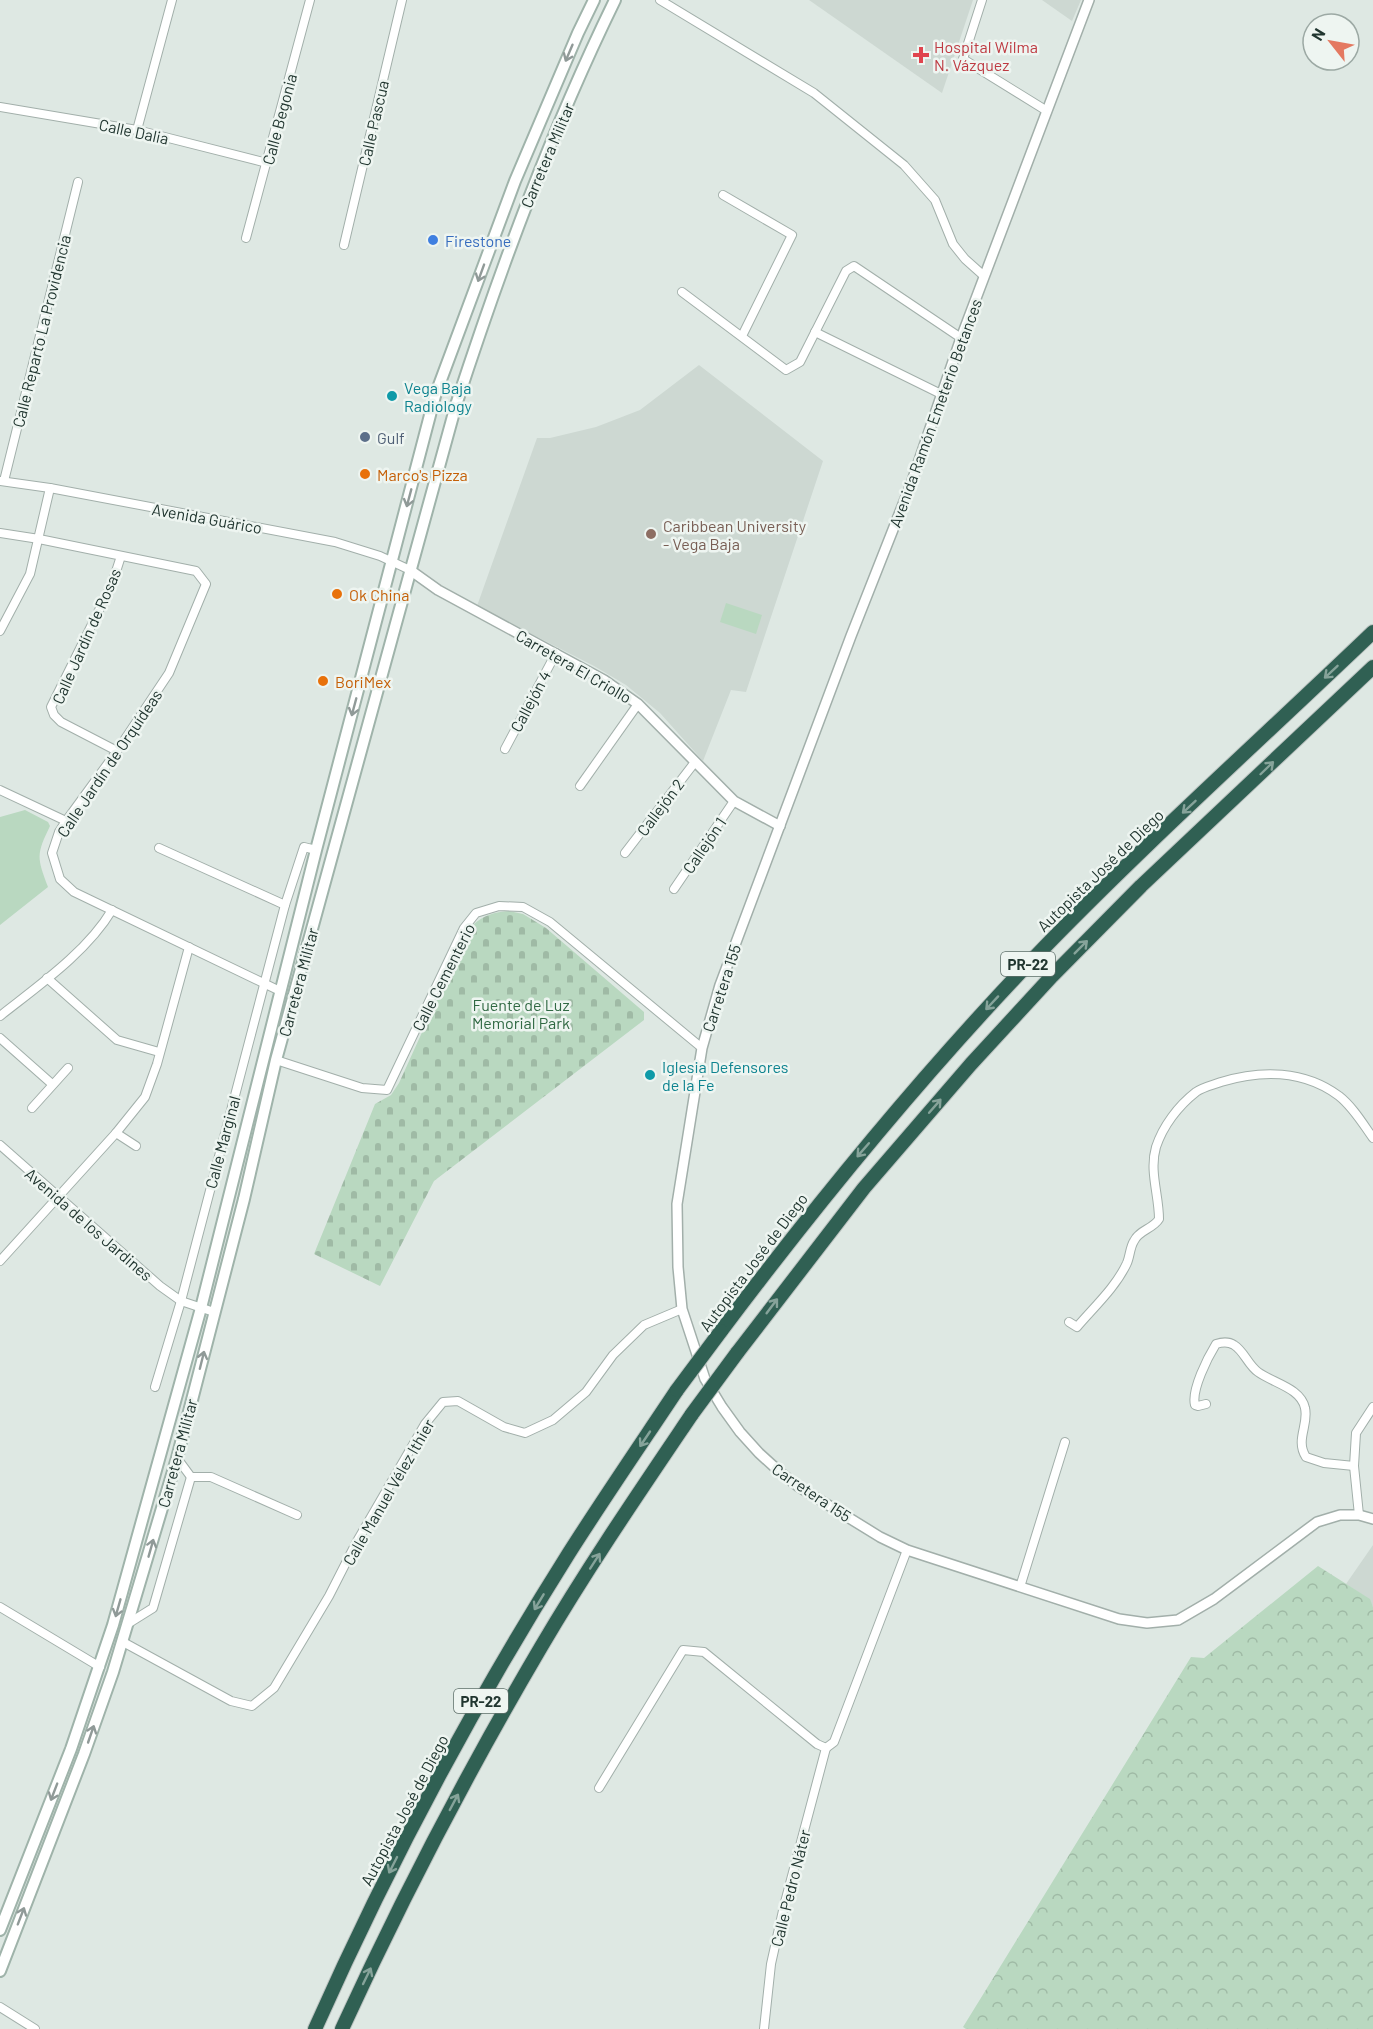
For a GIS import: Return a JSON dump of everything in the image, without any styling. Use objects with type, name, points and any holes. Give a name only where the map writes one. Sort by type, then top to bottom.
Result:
[{"type":"highway","name":"Autopista José de Diego","points":[[315,2029],[375,1899],[479,1704],[569,1552],[677,1390],[849,1166],[950,1048],[1023,969],[1117,874],[1373,632]]},
{"type":"highway","name":"PR-22","points":[[342,2029],[409,1887],[501,1717],[592,1564],[692,1414],[737,1353],[864,1188],[964,1072],[1044,985],[1141,886],[1373,667]]},
{"type":"main road","name":"Carretera Militar","points":[[0,1930],[70,1749],[113,1625],[201,1308],[316,850],[435,396],[514,181],[594,0]]},
{"type":"main road","name":"Carretera Militar","points":[[0,1971],[84,1754],[129,1623],[177,1458],[244,1199],[276,1060],[456,405],[490,298],[532,187],[615,0]]},
{"type":"street","points":[[137,130],[172,0]]},
{"type":"street","name":"Calle Begonia","points":[[246,238],[310,0]]},
{"type":"street","name":"Calle Pascua","points":[[344,245],[402,0]]},
{"type":"street","points":[[660,0],[814,93],[904,165],[935,200],[953,244],[965,259],[984,276]]},
{"type":"street","points":[[982,0],[963,59],[1047,111]]},
{"type":"street","name":"Avenida Ramón Emeterio Betances","points":[[780,826],[850,636],[911,484],[961,338],[1089,0]]},
{"type":"street","name":"Calle Dalia","points":[[0,107],[137,130],[267,163]]},
{"type":"street","name":"Calle Reparto La Providencia","points":[[2,481],[78,182]]},
{"type":"street","points":[[723,195],[792,235],[742,336]]},
{"type":"street","points":[[682,292],[786,370],[800,362],[846,271],[854,266],[961,338]]},
{"type":"street","points":[[815,332],[942,394]]},
{"type":"street","name":"Avenida Guárico","points":[[2,481],[334,542],[410,570]]},
{"type":"street","points":[[0,631],[30,574],[50,488]]},
{"type":"street","name":"Calle Jardín de Orquídeas","points":[[0,533],[39,538],[196,571],[206,584],[169,673],[117,751],[66,821],[59,832],[52,853],[60,879],[74,892],[280,991]]},
{"type":"street","name":"Calle Jardín de Rosas","points":[[117,751],[62,722],[54,715],[51,707],[112,584],[121,556]]},
{"type":"street","name":"Carretera El Criollo","points":[[410,570],[438,590],[604,680],[639,704],[734,801],[780,826]]},
{"type":"street","name":"Callejón 4","points":[[505,749],[556,653]]},
{"type":"street","points":[[580,786],[639,704]]},
{"type":"street","name":"Callejón 2","points":[[625,853],[695,762]]},
{"type":"street","points":[[0,790],[66,821]]},
{"type":"street","name":"Callejón 1","points":[[674,889],[734,801]]},
{"type":"street","name":"Carretera 155","points":[[780,826],[720,985],[702,1048],[677,1204],[678,1266],[682,1309],[705,1379],[740,1432],[759,1454],[799,1487],[880,1537],[907,1550],[1119,1619],[1147,1623],[1178,1620],[1214,1599],[1317,1522],[1340,1515],[1359,1515],[1373,1519]]},
{"type":"street","name":"Calle Marginal","points":[[154,1388],[180,1301],[285,905],[304,847],[316,850]]},
{"type":"street","points":[[159,848],[285,905]]},
{"type":"street","name":"Calle Cementerio","points":[[276,1060],[363,1088],[387,1090],[464,928],[476,913],[499,906],[523,907],[550,922],[702,1048]]},
{"type":"street","points":[[0,1016],[47,978],[102,928],[112,910]]},
{"type":"street","points":[[0,1259],[116,1133],[145,1097],[189,947]]},
{"type":"street","points":[[47,978],[117,1040],[159,1052]]},
{"type":"street","points":[[0,1038],[52,1084]]},
{"type":"street","points":[[32,1107],[68,1068]]},
{"type":"street","points":[[1069,1322],[1077,1327],[1119,1277],[1127,1263],[1133,1242],[1159,1219],[1154,1178],[1155,1149],[1169,1120],[1197,1092],[1238,1077],[1285,1074],[1300,1077],[1339,1096],[1373,1138]]},
{"type":"street","points":[[116,1133],[136,1146]]},
{"type":"street","name":"Avenida de los Jardines","points":[[0,1145],[160,1286],[180,1301],[214,1312]]},
{"type":"street","name":"Calle Manuel Vélez Ithier","points":[[123,1642],[231,1701],[252,1706],[274,1688],[329,1596],[425,1424],[443,1402],[458,1401],[504,1427],[525,1433],[553,1420],[586,1392],[613,1355],[644,1325],[682,1309]]},
{"type":"street","points":[[1206,1404],[1198,1406],[1193,1400],[1198,1384],[1216,1344],[1229,1342],[1236,1346],[1256,1371],[1294,1391],[1302,1399],[1306,1418],[1301,1445],[1306,1457],[1324,1463],[1354,1466]]},
{"type":"street","points":[[1359,1515],[1354,1466],[1356,1433],[1373,1407]]},
{"type":"street","points":[[1020,1587],[1065,1442]]},
{"type":"street","points":[[177,1458],[191,1477]]},
{"type":"street","points":[[191,1477],[211,1477],[297,1515]]},
{"type":"street","points":[[129,1623],[153,1608],[191,1477]]},
{"type":"street","name":"Calle Pedro Náter","points":[[764,2029],[771,1964],[826,1748],[834,1742],[907,1550]]},
{"type":"street","points":[[0,1607],[100,1667]]},
{"type":"street","points":[[599,1788],[683,1650],[704,1652],[817,1744],[826,1748]]},
{"type":"street","points":[[0,2007],[35,2029]]},
{"type":"shaded area","name":"Hospital Wilma N. Vázquez","points":[[809,0],[973,0],[942,93]]},
{"type":"shaded area","points":[[1042,0],[1081,0],[1072,21]]},
{"type":"shaded area","name":"Caribbean University - Vega Baja","points":[[699,365],[823,461],[746,692],[731,690],[703,761],[660,713],[626,685],[477,606],[537,438],[550,438],[596,427],[640,410]]},
{"type":"shaded area","points":[[1373,1545],[1373,1607],[1369,1599],[1346,1584]]},
{"type":"green space","points":[[726,603],[762,615],[756,634],[720,622]]},
{"type":"green space","points":[[25,810],[48,822],[50,826],[40,850],[40,862],[48,887],[0,925],[0,817]]},
{"type":"green space","name":"Fuente de Luz Memorial Park","points":[[509,911],[523,914],[546,928],[644,1012],[644,1020],[434,1181],[380,1286],[314,1254],[375,1104],[391,1095],[399,1083],[473,925],[490,915]]},
{"type":"green space","points":[[1318,1566],[1370,1599],[1373,1607],[1373,2029],[966,2029],[963,2027],[1191,1657],[1204,1658]]},
{"type":"place","name":"Hospital Wilma N. Vázquez","points":[[921,55]]},
{"type":"place","name":"Firestone","points":[[433,240]]},
{"type":"place","name":"Vega Baja Radiology","points":[[392,396]]},
{"type":"place","name":"Gulf","points":[[365,437]]},
{"type":"place","name":"Marco's Pizza","points":[[365,474]]},
{"type":"place","name":"Caribbean University - Vega Baja","points":[[651,534]]},
{"type":"place","name":"Ok China","points":[[337,594]]},
{"type":"place","name":"BoriMex","points":[[323,681]]},
{"type":"place","name":"Iglesia Defensores de la Fe","points":[[650,1075]]}]
